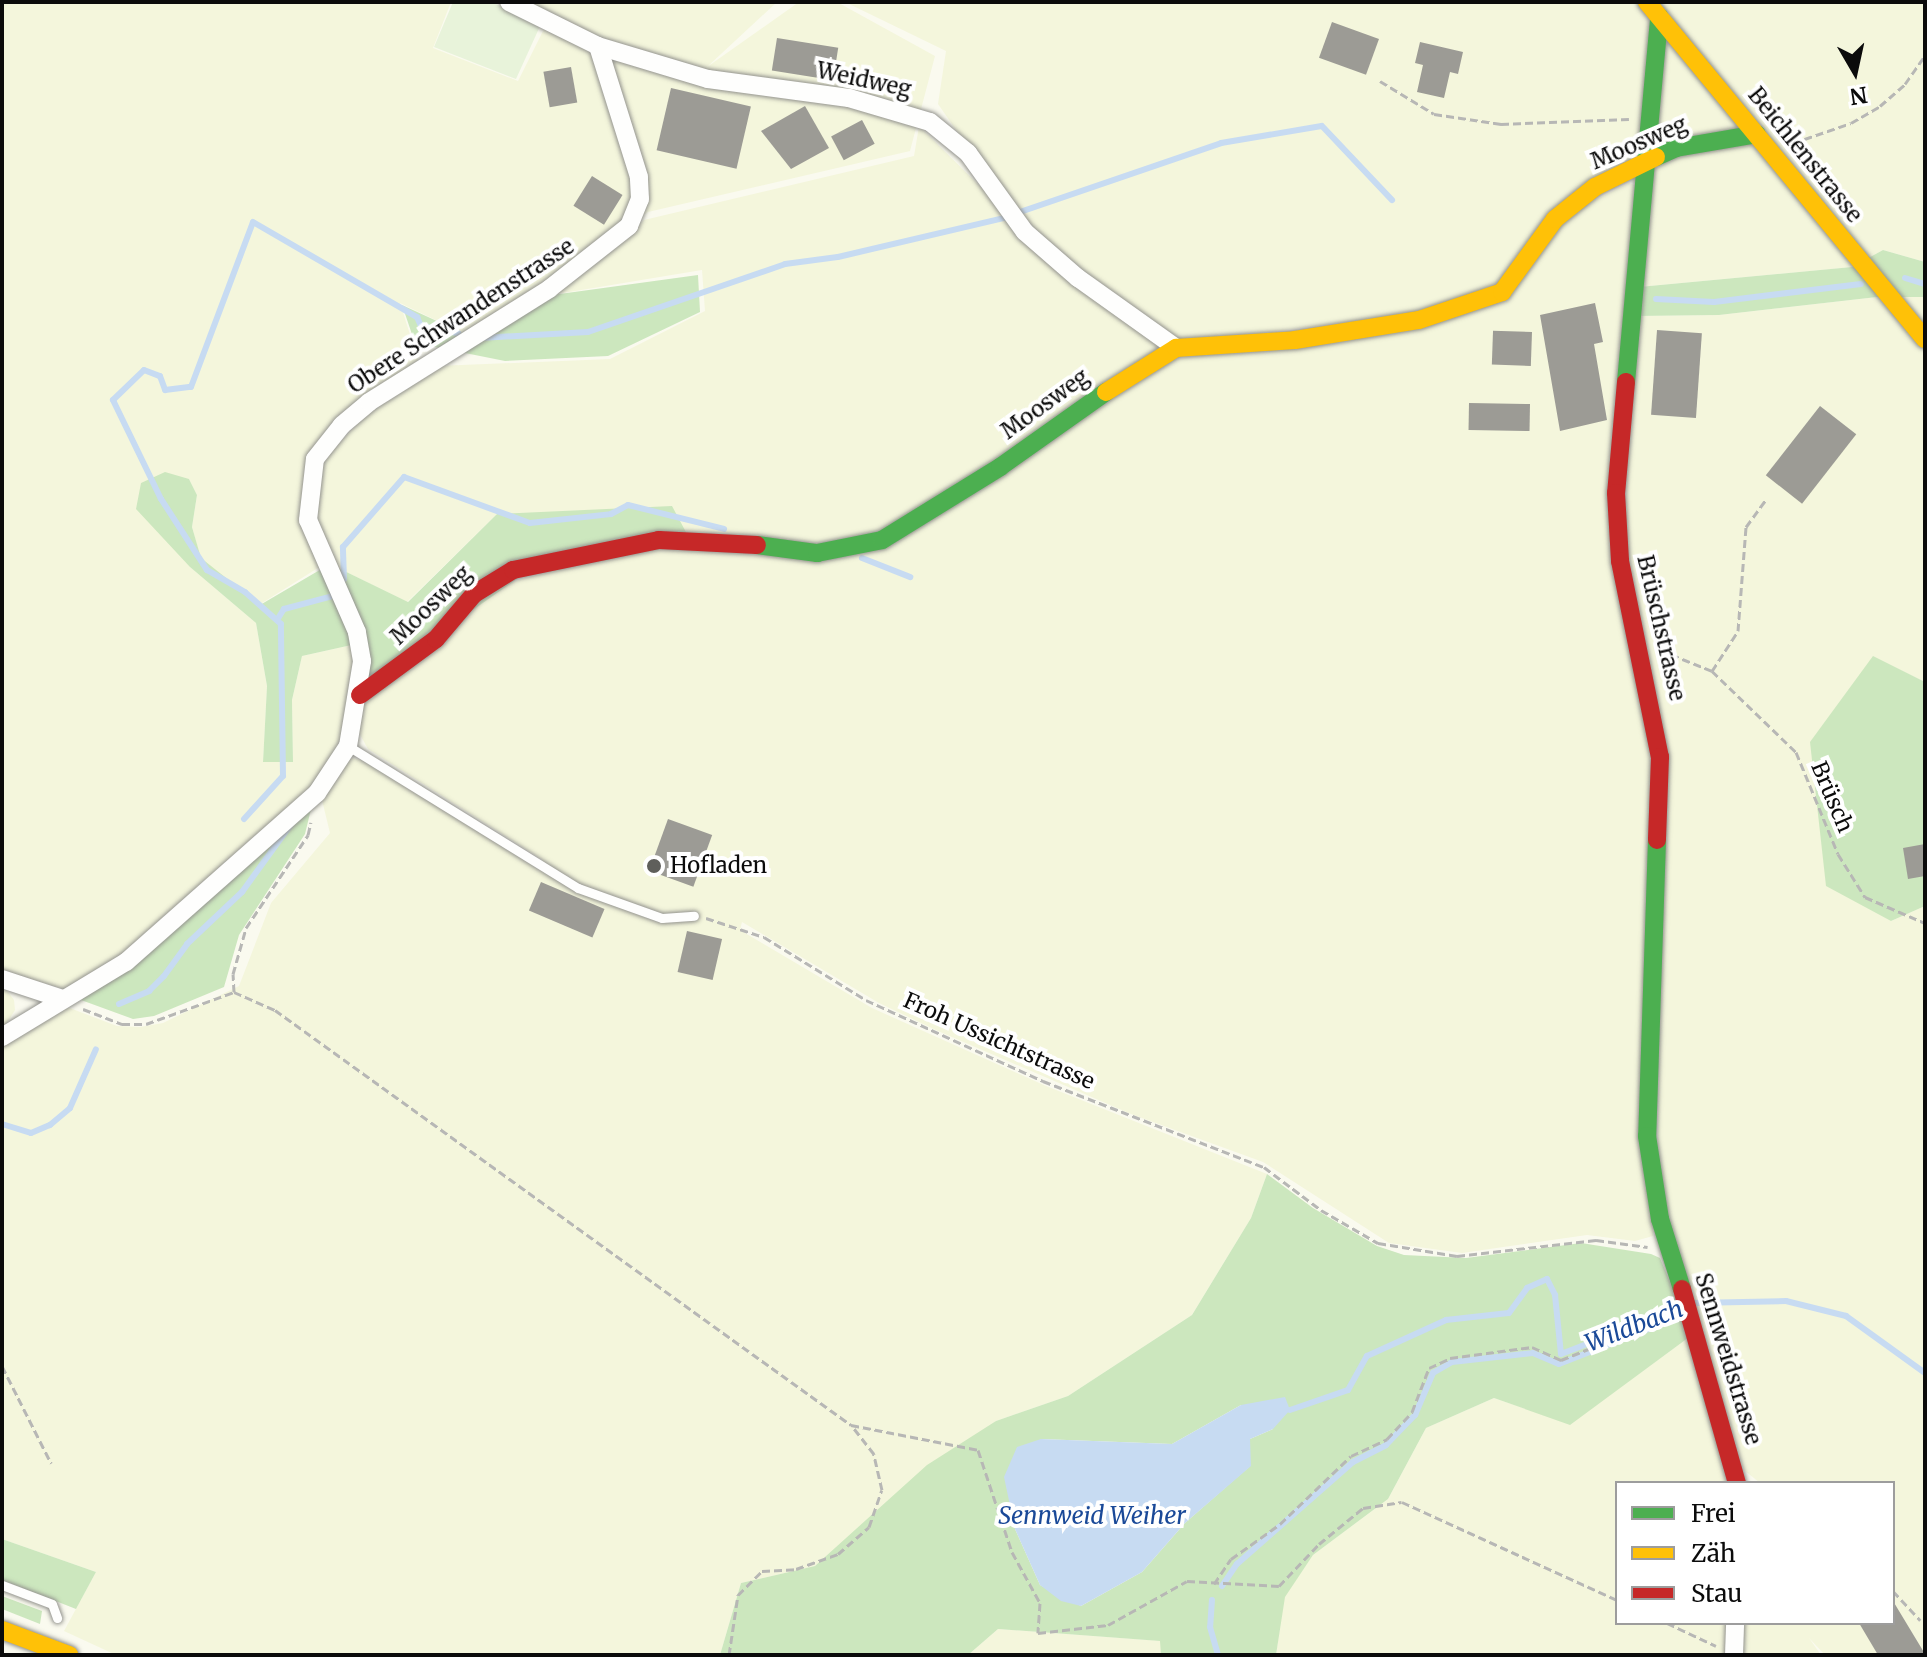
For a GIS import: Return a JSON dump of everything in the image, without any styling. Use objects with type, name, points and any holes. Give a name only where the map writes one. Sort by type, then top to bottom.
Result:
[{"type":"main road","name":"Brüschstrasse","points":[[1653,9],[1647,119],[1616,493],[1620,561],[1660,757],[1647,1136],[1653,1190],[1669,1249]]},
{"type":"main road","name":"Beichlenstrasse","points":[[1653,9],[1925,339]]},
{"type":"main road","name":"Moosweg","points":[[360,695],[436,639],[474,594],[513,570],[659,540],[723,540],[817,553],[882,540],[1000,467],[1137,368],[1176,348],[1365,330],[1419,320],[1502,292],[1555,219],[1576,199],[1643,162],[1676,148],[1757,134]]},
{"type":"main road","name":"Sennweidstrasse","points":[[1669,1249],[1683,1308],[1736,1481]]},
{"type":"main road","points":[[2,1630],[69,1655]]},
{"type":"street","points":[[509,2],[598,46]]},
{"type":"street","name":"Weidweg","points":[[598,46],[708,79],[849,98],[930,122],[968,153],[1025,232],[1078,278],[1176,348]]},
{"type":"street","name":"Obere Schwandenstrasse","points":[[2,1037],[126,962],[317,793],[348,746],[360,695],[357,632],[308,520],[315,459],[342,425],[369,402],[549,289],[629,226],[640,199],[639,177],[598,46]]},
{"type":"street","points":[[2,979],[63,999]]},
{"type":"street","points":[[1734,1654],[1735,1625]]},
{"type":"lane","points":[[348,746],[578,888],[662,918],[694,916]]},
{"type":"lane","points":[[2,1585],[52,1604],[57,1618]]},
{"type":"path","points":[[1769,149],[1814,137],[1880,106],[1905,84],[1925,55]]},
{"type":"path","points":[[1380,81],[1434,114],[1501,124],[1647,119]]},
{"type":"path","points":[[1712,671],[1738,631],[1746,527],[1766,499]]},
{"type":"path","name":"Brüsch","points":[[1639,647],[1675,652],[1712,671],[1796,752],[1838,854],[1865,897],[1925,923]]},
{"type":"path","points":[[234,992],[233,974],[246,928],[308,835],[317,793]]},
{"type":"path","name":"Froh Ussichtstrasse","points":[[694,916],[746,928],[866,1000],[1043,1081],[1264,1167],[1321,1210],[1378,1243],[1457,1256],[1596,1240],[1669,1249]]},
{"type":"path","points":[[63,999],[122,1024],[146,1024],[234,992],[275,1010],[851,1425],[874,1454],[882,1490],[869,1527],[838,1554],[796,1569],[762,1571],[738,1595],[729,1655]]},
{"type":"path","points":[[1214,1584],[1231,1559],[1280,1524],[1351,1456],[1387,1439],[1412,1412],[1429,1368],[1450,1358],[1532,1347],[1561,1360],[1683,1308]]},
{"type":"path","points":[[2,1366],[51,1463]]},
{"type":"path","points":[[851,1425],[978,1450],[1012,1552],[1040,1603],[1038,1633],[1108,1625],[1187,1581],[1279,1586],[1319,1544],[1363,1508],[1402,1502],[1615,1599]]},
{"type":"path","points":[[1895,1593],[1920,1620]]},
{"type":"path","points":[[1671,1625],[1734,1654]]},
{"type":"green space","points":[[2,2],[451,2],[433,48],[518,81],[546,25],[585,46],[593,57],[612,62],[615,58],[600,40],[519,2],[777,2],[707,67],[799,2],[837,2],[935,56],[910,151],[648,212],[559,277],[465,334],[400,303],[419,363],[315,450],[304,472],[303,514],[321,566],[259,605],[201,559],[192,527],[197,495],[189,479],[190,567],[256,623],[267,686],[263,762],[293,762],[292,700],[302,656],[356,644],[343,735],[312,789],[154,935],[68,990],[2,971]]},
{"type":"green space","points":[[453,2],[491,2],[541,24],[516,79],[434,47]]},
{"type":"green space","points":[[845,2],[1638,2],[1650,17],[1641,154],[1512,275],[1440,310],[1183,343],[1120,306],[1007,204],[938,104],[946,51]]},
{"type":"green space","points":[[1660,2],[1925,2],[1925,262],[1883,250],[1853,267],[1639,287]]},
{"type":"green space","points":[[919,126],[1001,207],[1166,347],[920,514],[839,548],[497,514],[407,602],[330,564],[319,543],[312,499],[316,468],[364,417],[437,366],[610,359],[705,311],[702,270],[545,296],[644,220],[914,156]]},
{"type":"green space","points":[[1629,183],[1634,185],[1615,449],[1650,709],[1653,1236],[1635,1241],[1587,1235],[1462,1253],[1389,1243],[1263,1162],[1131,1114],[938,1031],[879,1003],[742,922],[740,930],[872,1008],[1046,1086],[1267,1174],[1251,1218],[1192,1315],[1068,1396],[996,1421],[815,1566],[741,1583],[720,1655],[116,1655],[64,1631],[96,1572],[2,1539],[2,1042],[67,1007],[117,1026],[140,1027],[163,1023],[239,986],[271,903],[330,833],[321,796],[351,758],[367,761],[539,867],[543,860],[368,749],[357,729],[362,706],[487,589],[639,547],[832,557],[1152,364],[1501,299],[1562,217]]},
{"type":"green space","points":[[1883,250],[1925,262],[1925,297],[1877,297],[1719,315],[1636,316],[1639,287],[1852,267]]},
{"type":"green space","points":[[698,275],[700,312],[608,356],[505,361],[415,343],[402,305],[465,334],[545,296]]},
{"type":"green space","points":[[1877,297],[1925,297],[1925,682],[1873,657],[1891,921],[1925,906],[1925,1655],[1825,1655],[1809,1638],[1821,1655],[1738,1655],[1739,1625],[1895,1625],[1895,1481],[1758,1481],[1744,1470],[1657,1185],[1665,789],[1623,557],[1636,316],[1719,315]]},
{"type":"green space","points":[[165,472],[189,479],[197,495],[192,527],[201,558],[260,605],[330,564],[408,602],[497,514],[672,506],[687,534],[548,557],[364,687],[356,644],[302,656],[292,700],[293,762],[263,762],[267,686],[256,623],[190,567],[136,509],[141,483]]},
{"type":"green space","points":[[1873,656],[1925,682],[1925,906],[1891,921],[1826,886],[1810,742]]},
{"type":"green space","points":[[312,805],[305,834],[239,935],[224,987],[154,1016],[133,1019],[81,1000]]},
{"type":"green space","points":[[2,984],[14,1000],[15,1010],[2,1031]]},
{"type":"green space","points":[[1267,1174],[1313,1208],[1377,1246],[1404,1255],[1466,1258],[1581,1243],[1651,1254],[1660,1258],[1692,1335],[1570,1425],[1494,1398],[1426,1428],[1388,1499],[1313,1555],[1285,1597],[1276,1655],[1161,1655],[1160,1641],[998,1629],[968,1655],[720,1655],[741,1583],[815,1566],[927,1465],[996,1421],[1068,1396],[1192,1315],[1251,1218]],"holes":[[[1241,1405],[1273,1429],[1250,1439],[1250,1466],[1185,1523],[1142,1572],[1081,1606],[1040,1585],[1015,1529],[1041,1439],[1172,1444]]]},
{"type":"green space","points":[[1692,1335],[1730,1481],[1615,1481],[1615,1625],[1731,1625],[1731,1655],[1276,1655],[1284,1597],[1313,1555],[1388,1499],[1426,1428],[1494,1398],[1570,1424]]},
{"type":"green space","points":[[2,1539],[96,1572],[76,1609],[2,1580]]},
{"type":"green space","points":[[2,1596],[42,1611],[40,1624],[2,1609]]},
{"type":"green space","points":[[998,1629],[1161,1641],[1161,1655],[968,1655]]},
{"type":"water","name":"Sennweid Weiher","points":[[1285,1397],[1290,1410],[1273,1429],[1250,1439],[1251,1466],[1185,1523],[1142,1572],[1081,1606],[1061,1601],[1040,1585],[1015,1529],[1004,1477],[1017,1447],[1041,1439],[1172,1444],[1241,1405]]},
{"type":"building","points":[[1332,22],[1379,39],[1366,75],[1319,58]]},
{"type":"building","points":[[777,38],[838,48],[833,80],[772,71]]},
{"type":"building","points":[[1420,42],[1463,52],[1458,74],[1450,72],[1444,98],[1417,92],[1423,65],[1415,63]]},
{"type":"building","points":[[571,67],[577,102],[550,107],[543,72]]},
{"type":"building","points":[[671,88],[751,106],[737,169],[657,150]]},
{"type":"building","points":[[805,106],[829,148],[791,169],[761,131]]},
{"type":"building","points":[[862,120],[875,144],[844,160],[831,136]]},
{"type":"building","points":[[592,176],[623,195],[604,225],[573,206]]},
{"type":"building","points":[[1595,303],[1603,342],[1594,344],[1607,420],[1560,431],[1540,315]]},
{"type":"building","points":[[1657,330],[1702,333],[1696,418],[1651,415]]},
{"type":"building","points":[[1493,331],[1532,332],[1531,366],[1492,365]]},
{"type":"building","points":[[1469,403],[1530,404],[1530,431],[1469,430]]},
{"type":"building","points":[[1820,406],[1856,434],[1802,504],[1766,475]]},
{"type":"building","points":[[668,819],[712,835],[693,887],[649,871]]},
{"type":"building","points":[[1925,844],[1925,876],[1908,879],[1903,848]]},
{"type":"building","points":[[541,882],[605,909],[592,937],[529,911]]},
{"type":"building","points":[[687,931],[722,939],[713,980],[678,972]]},
{"type":"building","points":[[1895,1604],[1925,1655],[1878,1655],[1860,1625],[1895,1625]]},
{"type":"waterway","points":[[1014,214],[1221,143],[1322,126],[1392,200]]},
{"type":"waterway","points":[[480,338],[588,332],[785,264],[838,257],[1004,218]]},
{"type":"waterway","points":[[244,819],[283,776],[281,624],[245,592],[207,570],[161,499],[113,400],[144,370],[160,376],[165,390],[191,387],[253,222],[417,317],[421,326],[458,333]]},
{"type":"waterway","points":[[1905,278],[1925,284]]},
{"type":"waterway","points":[[1656,299],[1714,302],[1861,284]]},
{"type":"waterway","points":[[344,579],[343,547],[404,477],[530,523],[611,514],[628,505],[724,529]]},
{"type":"waterway","points":[[862,558],[910,577]]},
{"type":"waterway","points":[[277,620],[284,609],[333,596]]},
{"type":"waterway","points":[[119,1004],[149,991],[164,976],[187,944],[242,892],[292,823]]},
{"type":"waterway","points":[[2,1124],[31,1133],[50,1125],[70,1108],[96,1049]]},
{"type":"waterway","name":"Wildbach","points":[[1290,1410],[1348,1390],[1367,1356],[1446,1320],[1509,1313],[1527,1288],[1547,1279],[1555,1295],[1561,1354],[1683,1307]]},
{"type":"waterway","name":"Wildbach","points":[[1693,1303],[1786,1301],[1846,1316],[1925,1373]]},
{"type":"waterway","points":[[1222,1586],[1237,1564],[1353,1462],[1386,1445],[1415,1415],[1433,1373],[1452,1362],[1533,1353],[1559,1364],[1674,1319],[1683,1309]]},
{"type":"waterway","points":[[1212,1600],[1210,1627],[1218,1655]]},
{"type":"traffic: fast","points":[[1626,382],[1659,16]]},
{"type":"traffic: fast","points":[[1656,157],[1676,148],[1757,134]]},
{"type":"traffic: fast","points":[[757,545],[817,553],[882,540],[1000,467],[1106,392]]},
{"type":"traffic: fast","points":[[1657,840],[1647,1136],[1660,1219],[1682,1289]]},
{"type":"traffic: slow","points":[[1647,2],[1925,339]]},
{"type":"traffic: slow","points":[[1106,392],[1176,348],[1295,340],[1419,320],[1502,292],[1555,219],[1595,187],[1656,157]]},
{"type":"traffic: slow","points":[[2,1630],[69,1655]]},
{"type":"traffic: jam","points":[[1626,382],[1616,493],[1620,561],[1660,757],[1657,840]]},
{"type":"traffic: jam","points":[[360,695],[436,639],[474,594],[513,570],[659,540],[757,545]]},
{"type":"traffic: jam","points":[[1682,1289],[1736,1481]]},
{"type":"place","name":"Hofladen","points":[[654,866]]}]
